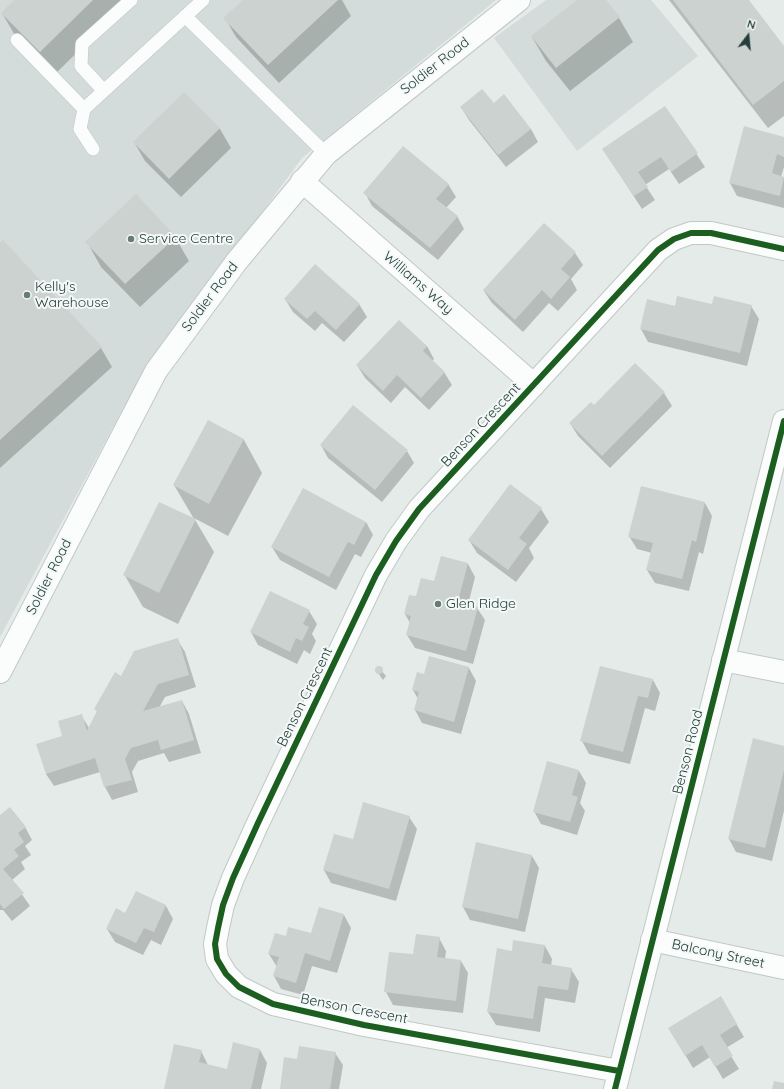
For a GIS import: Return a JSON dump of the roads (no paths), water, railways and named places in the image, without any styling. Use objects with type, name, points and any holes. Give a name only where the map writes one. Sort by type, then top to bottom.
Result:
[{"type":"street","name":"Soldier Road","points":[[0,672],[156,371],[237,261],[326,154],[519,0]]},
{"type":"street","name":"Williams Way","points":[[302,181],[534,385]]},
{"type":"street","name":"Benson Crescent","points":[[617,1080],[273,1004],[239,987],[226,974],[217,959],[215,944],[223,905],[233,878],[376,575],[396,541],[419,510],[658,250],[674,239],[691,234],[711,233],[784,249]]},
{"type":"street","name":"Benson Road","points":[[617,1080],[784,422]]},
{"type":"street","points":[[723,660],[784,672]]},
{"type":"street","name":"Balcony Street","points":[[652,940],[784,968]]},
{"type":"lane","points":[[103,90],[81,66],[82,44],[131,0]]},
{"type":"lane","points":[[93,149],[80,129],[84,109],[203,0]]},
{"type":"lane","points":[[185,16],[326,154]]},
{"type":"lane","points":[[17,40],[84,109]]},
{"type":"place","name":"Service Centre","points":[[131,239]]},
{"type":"place","name":"Kelly's Warehouse","points":[[27,295]]},
{"type":"place","name":"Glen Ridge","points":[[438,604]]}]
